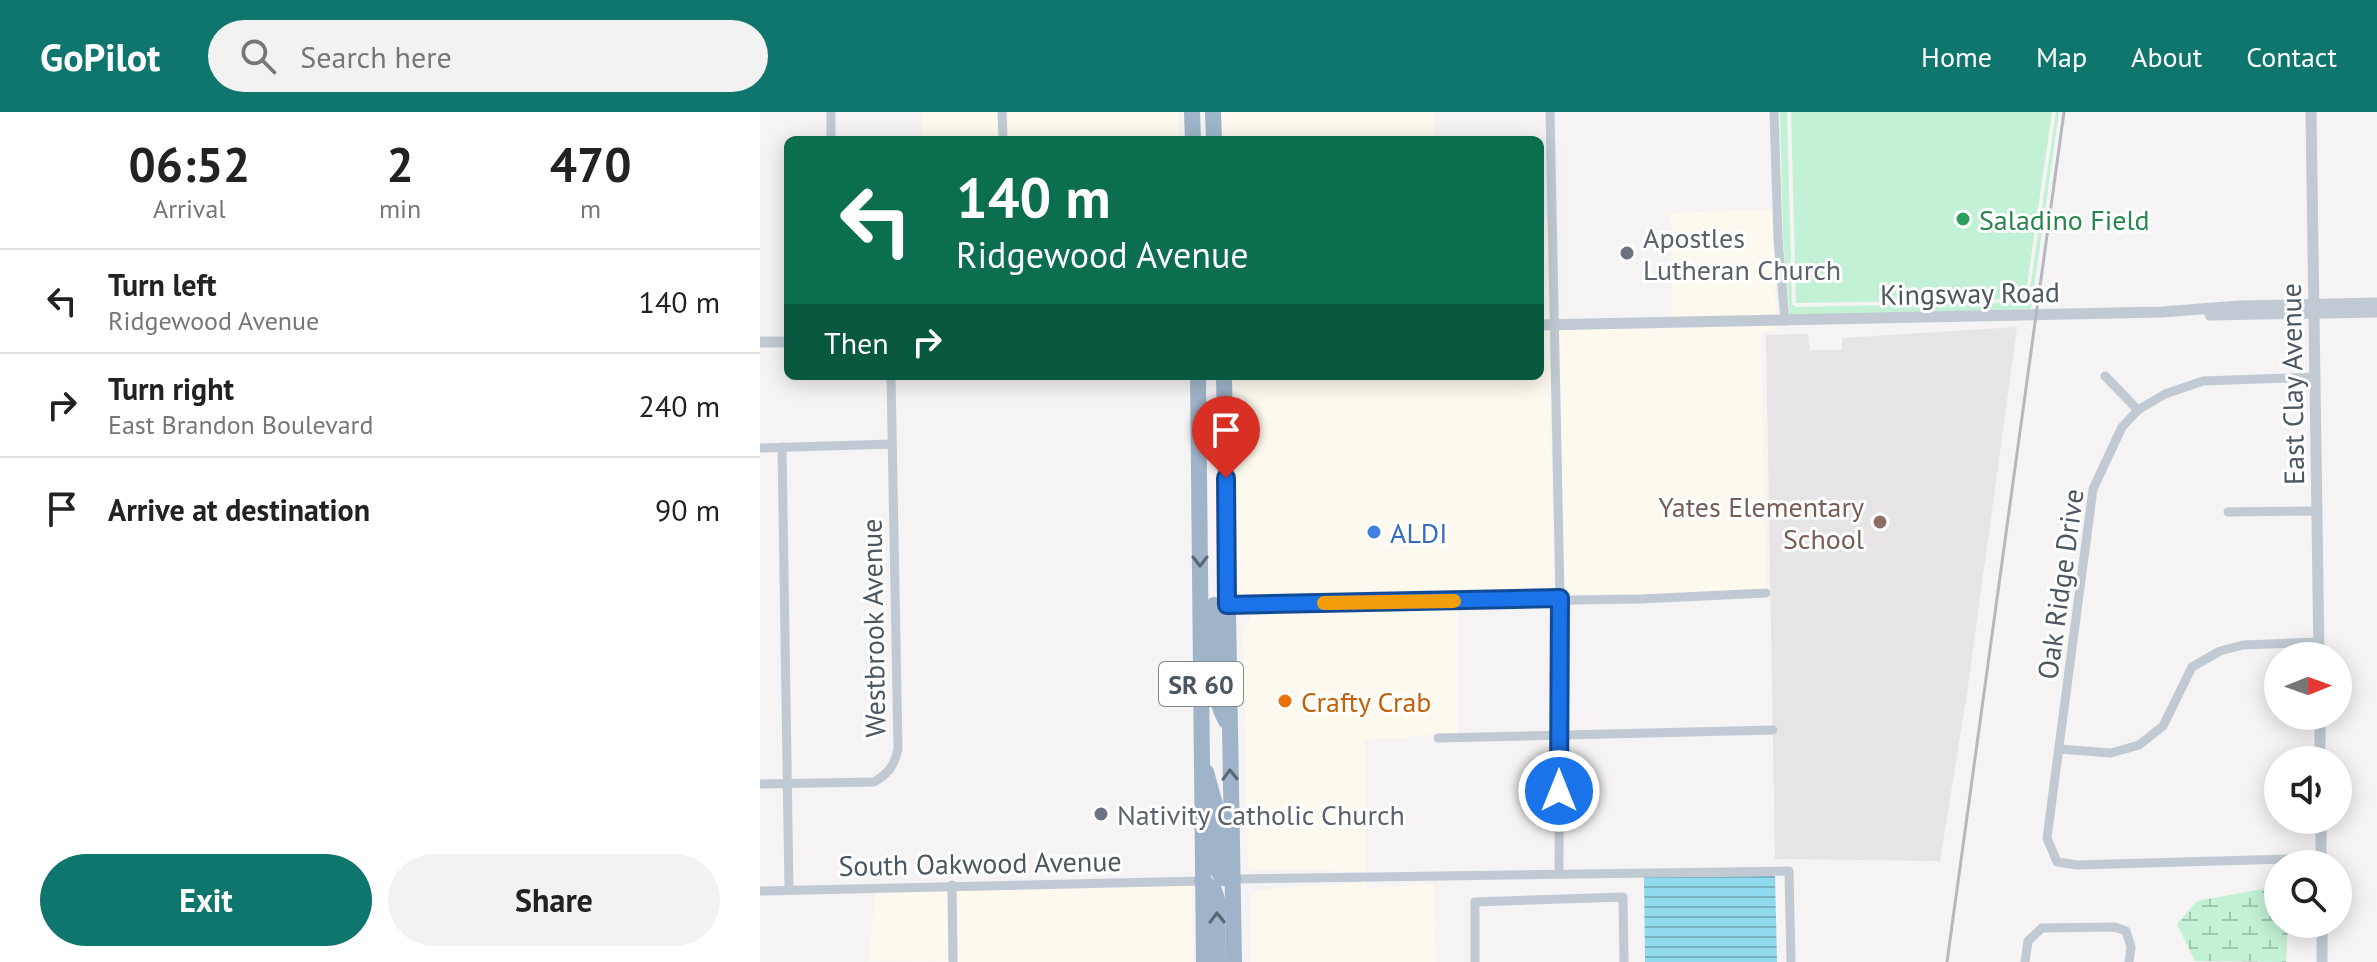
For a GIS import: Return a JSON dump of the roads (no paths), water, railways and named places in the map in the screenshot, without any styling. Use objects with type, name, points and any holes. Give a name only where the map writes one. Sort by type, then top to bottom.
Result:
[{"type":"highway","points":[[1192,112],[1193,136]]},
{"type":"highway","points":[[1213,112],[1214,136]]},
{"type":"highway","points":[[1192,380],[1199,398]]},
{"type":"highway","name":"SR 60","points":[[1198,380],[1214,605],[1229,726],[1234,962]]},
{"type":"highway","name":"SR 60","points":[[1204,962],[1202,764],[1214,605],[1224,380]]},
{"type":"highway","points":[[1202,764],[1210,781],[1216,808],[1219,873],[1223,878],[1233,879]]},
{"type":"highway","points":[[1202,881],[1214,890],[1217,899],[1218,962]]},
{"type":"street","points":[[831,112],[831,136]]},
{"type":"street","points":[[1002,112],[1003,136]]},
{"type":"street","points":[[1550,112],[1560,598],[1559,873]]},
{"type":"street","points":[[1774,112],[1778,238],[1785,321]]},
{"type":"street","name":"East Clay Avenue","points":[[2311,112],[2319,642]]},
{"type":"street","name":"Kingsway Road","points":[[1544,325],[2162,312],[2239,316],[2377,303]]},
{"type":"street","name":"Kingsway Road","points":[[2316,309],[2377,312]]},
{"type":"street","points":[[760,342],[784,342]]},
{"type":"street","points":[[2105,376],[2138,410]]},
{"type":"street","name":"Oak Ridge Drive","points":[[2264,862],[2077,865],[2057,862],[2047,838],[2093,489],[2122,427],[2138,410],[2165,394],[2203,381],[2316,377]]},
{"type":"street","name":"Westbrook Avenue","points":[[760,784],[874,782],[888,774],[895,763],[898,749],[891,380]]},
{"type":"street","points":[[760,448],[892,444]]},
{"type":"street","points":[[782,447],[789,890]]},
{"type":"street","points":[[2228,512],[2318,511]]},
{"type":"street","points":[[1214,605],[1641,599],[1766,593]]},
{"type":"street","points":[[2059,749],[2111,753],[2139,745],[2163,726],[2192,667],[2220,651],[2243,645],[2264,644]]},
{"type":"street","points":[[1438,738],[1773,730]]},
{"type":"street","points":[[1233,879],[1789,871],[1791,962]]},
{"type":"street","name":"South Oakwood Avenue","points":[[760,891],[1202,881]]},
{"type":"street","points":[[952,885],[953,962]]},
{"type":"street","points":[[1475,962],[1475,902],[1623,897],[1624,962]]},
{"type":"street","points":[[2025,962],[2028,941],[2042,928],[2115,927],[2126,931],[2131,947],[2129,962]]},
{"type":"street","points":[[2322,938],[2322,962]]},
{"type":"water","points":[[1775,876],[1777,962],[1645,962],[1644,877]]},
{"type":"railway","points":[[1947,962],[2064,112]]},
{"type":"place","name":"Saladino Field","points":[[1963,219]]},
{"type":"place","name":"Apostles Lutheran Church","points":[[1627,253]]},
{"type":"place","name":"Yates Elementary School","points":[[1880,522]]},
{"type":"place","name":"ALDI","points":[[1374,532]]},
{"type":"place","name":"Crafty Crab","points":[[1285,701]]},
{"type":"place","name":"Nativity Catholic Church","points":[[1101,814]]}]
